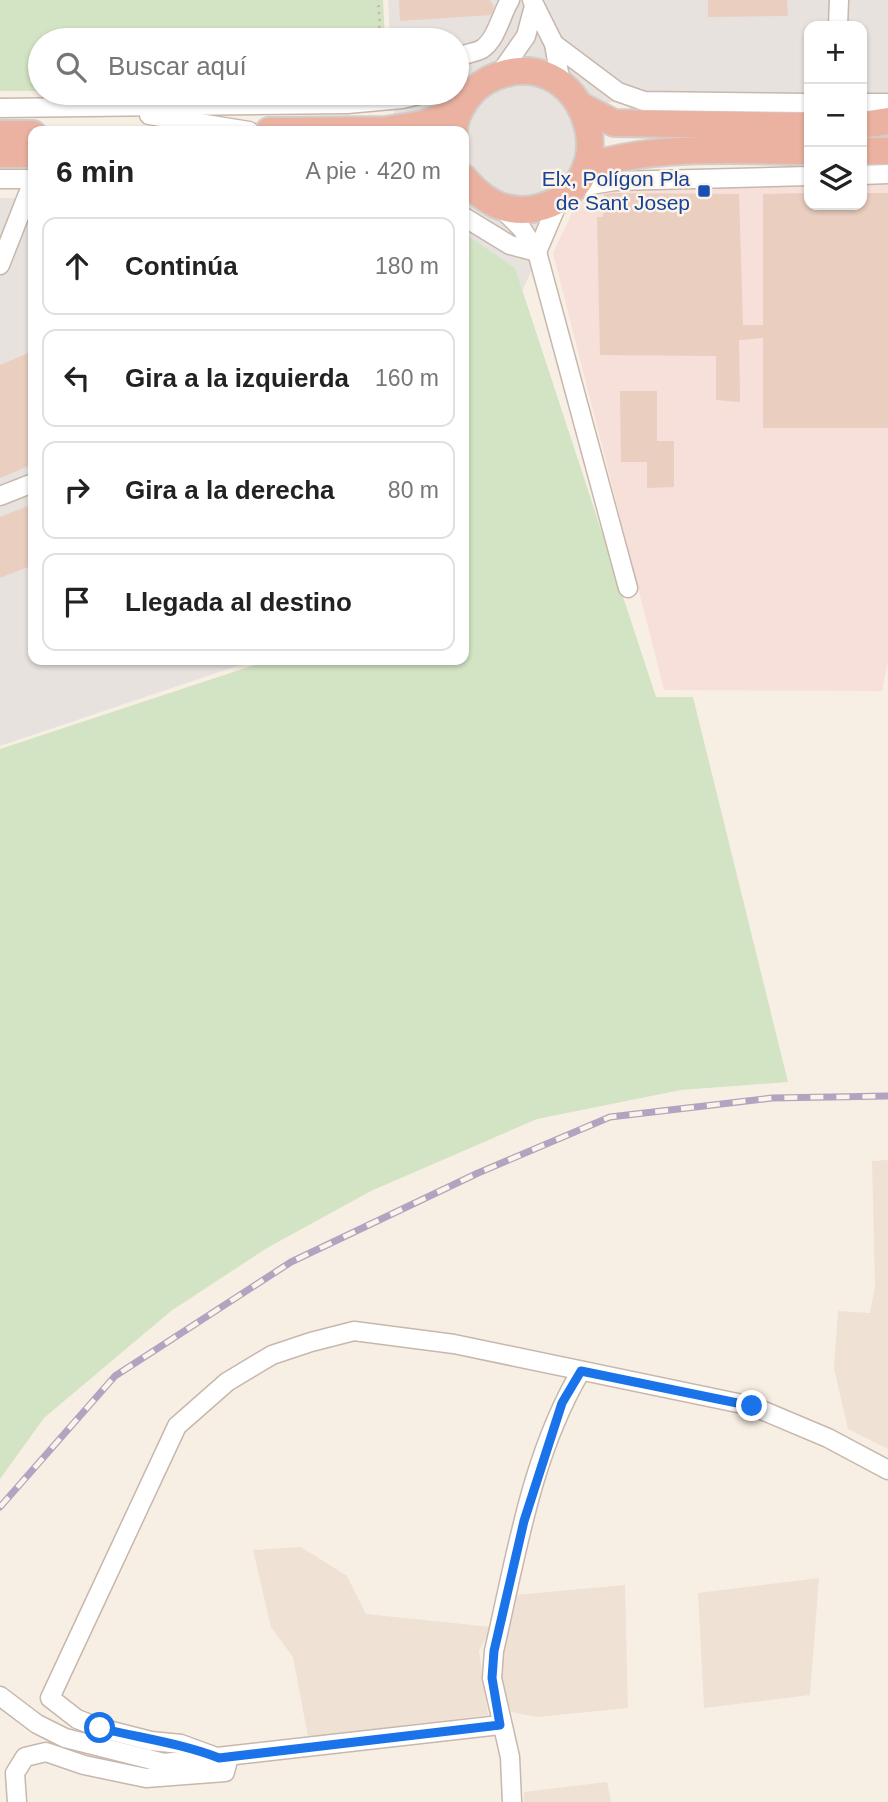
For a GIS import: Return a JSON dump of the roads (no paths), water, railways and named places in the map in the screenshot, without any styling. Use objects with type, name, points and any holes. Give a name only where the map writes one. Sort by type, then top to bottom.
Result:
[{"type":"highway","points":[[469,98],[472,92],[498,76],[524,72],[550,77],[561,84],[583,107],[614,124],[804,126]]},
{"type":"highway","points":[[572,185],[591,132],[583,107]]},
{"type":"highway","points":[[411,126],[457,120]]},
{"type":"highway","points":[[867,125],[888,123]]},
{"type":"highway","points":[[0,134],[28,134]]},
{"type":"highway","points":[[469,184],[475,192],[499,206],[530,209],[621,156],[676,152],[804,151]]},
{"type":"highway","points":[[867,152],[888,151]]},
{"type":"highway","points":[[0,154],[28,153]]},
{"type":"street","points":[[469,52],[483,48],[496,30],[510,0]]},
{"type":"street","points":[[838,21],[839,0]]},
{"type":"street","points":[[533,3],[554,44],[561,84]]},
{"type":"street","points":[[498,76],[526,36],[533,3]]},
{"type":"street","points":[[554,44],[618,92],[644,101],[804,103]]},
{"type":"street","points":[[867,103],[888,103]]},
{"type":"street","points":[[0,108],[286,105]]},
{"type":"street","points":[[103,108],[217,126]]},
{"type":"street","points":[[867,153],[888,157]]},
{"type":"street","points":[[867,175],[888,174]]},
{"type":"street","points":[[537,252],[572,185],[615,181],[804,176]]},
{"type":"street","points":[[0,179],[28,180]]},
{"type":"street","points":[[0,265],[28,193]]},
{"type":"street","points":[[499,206],[522,229],[537,252],[628,588]]},
{"type":"street","points":[[469,220],[510,245],[537,252]]},
{"type":"street","points":[[0,496],[28,485]]},
{"type":"street","points":[[224,1757],[181,1744],[151,1741],[100,1728],[77,1720],[50,1698],[177,1426],[226,1382],[272,1355],[354,1331],[454,1343],[752,1406],[828,1438],[888,1470]]},
{"type":"street","points":[[512,1802],[510,1757],[500,1725],[492,1678],[494,1651],[524,1521],[562,1403],[581,1371]]},
{"type":"street","points":[[0,1696],[37,1724],[65,1738],[101,1750],[164,1763],[500,1725]]},
{"type":"street","points":[[18,1802],[15,1773],[25,1757],[46,1752],[84,1765],[146,1778],[225,1772],[224,1757]]},
{"type":"railway","points":[[0,1507],[115,1376],[291,1262],[478,1173],[610,1117],[772,1098],[888,1096]]},
{"type":"place","name":"Elx, Polígon Pla de Sant Josep","points":[[704,191]]}]
